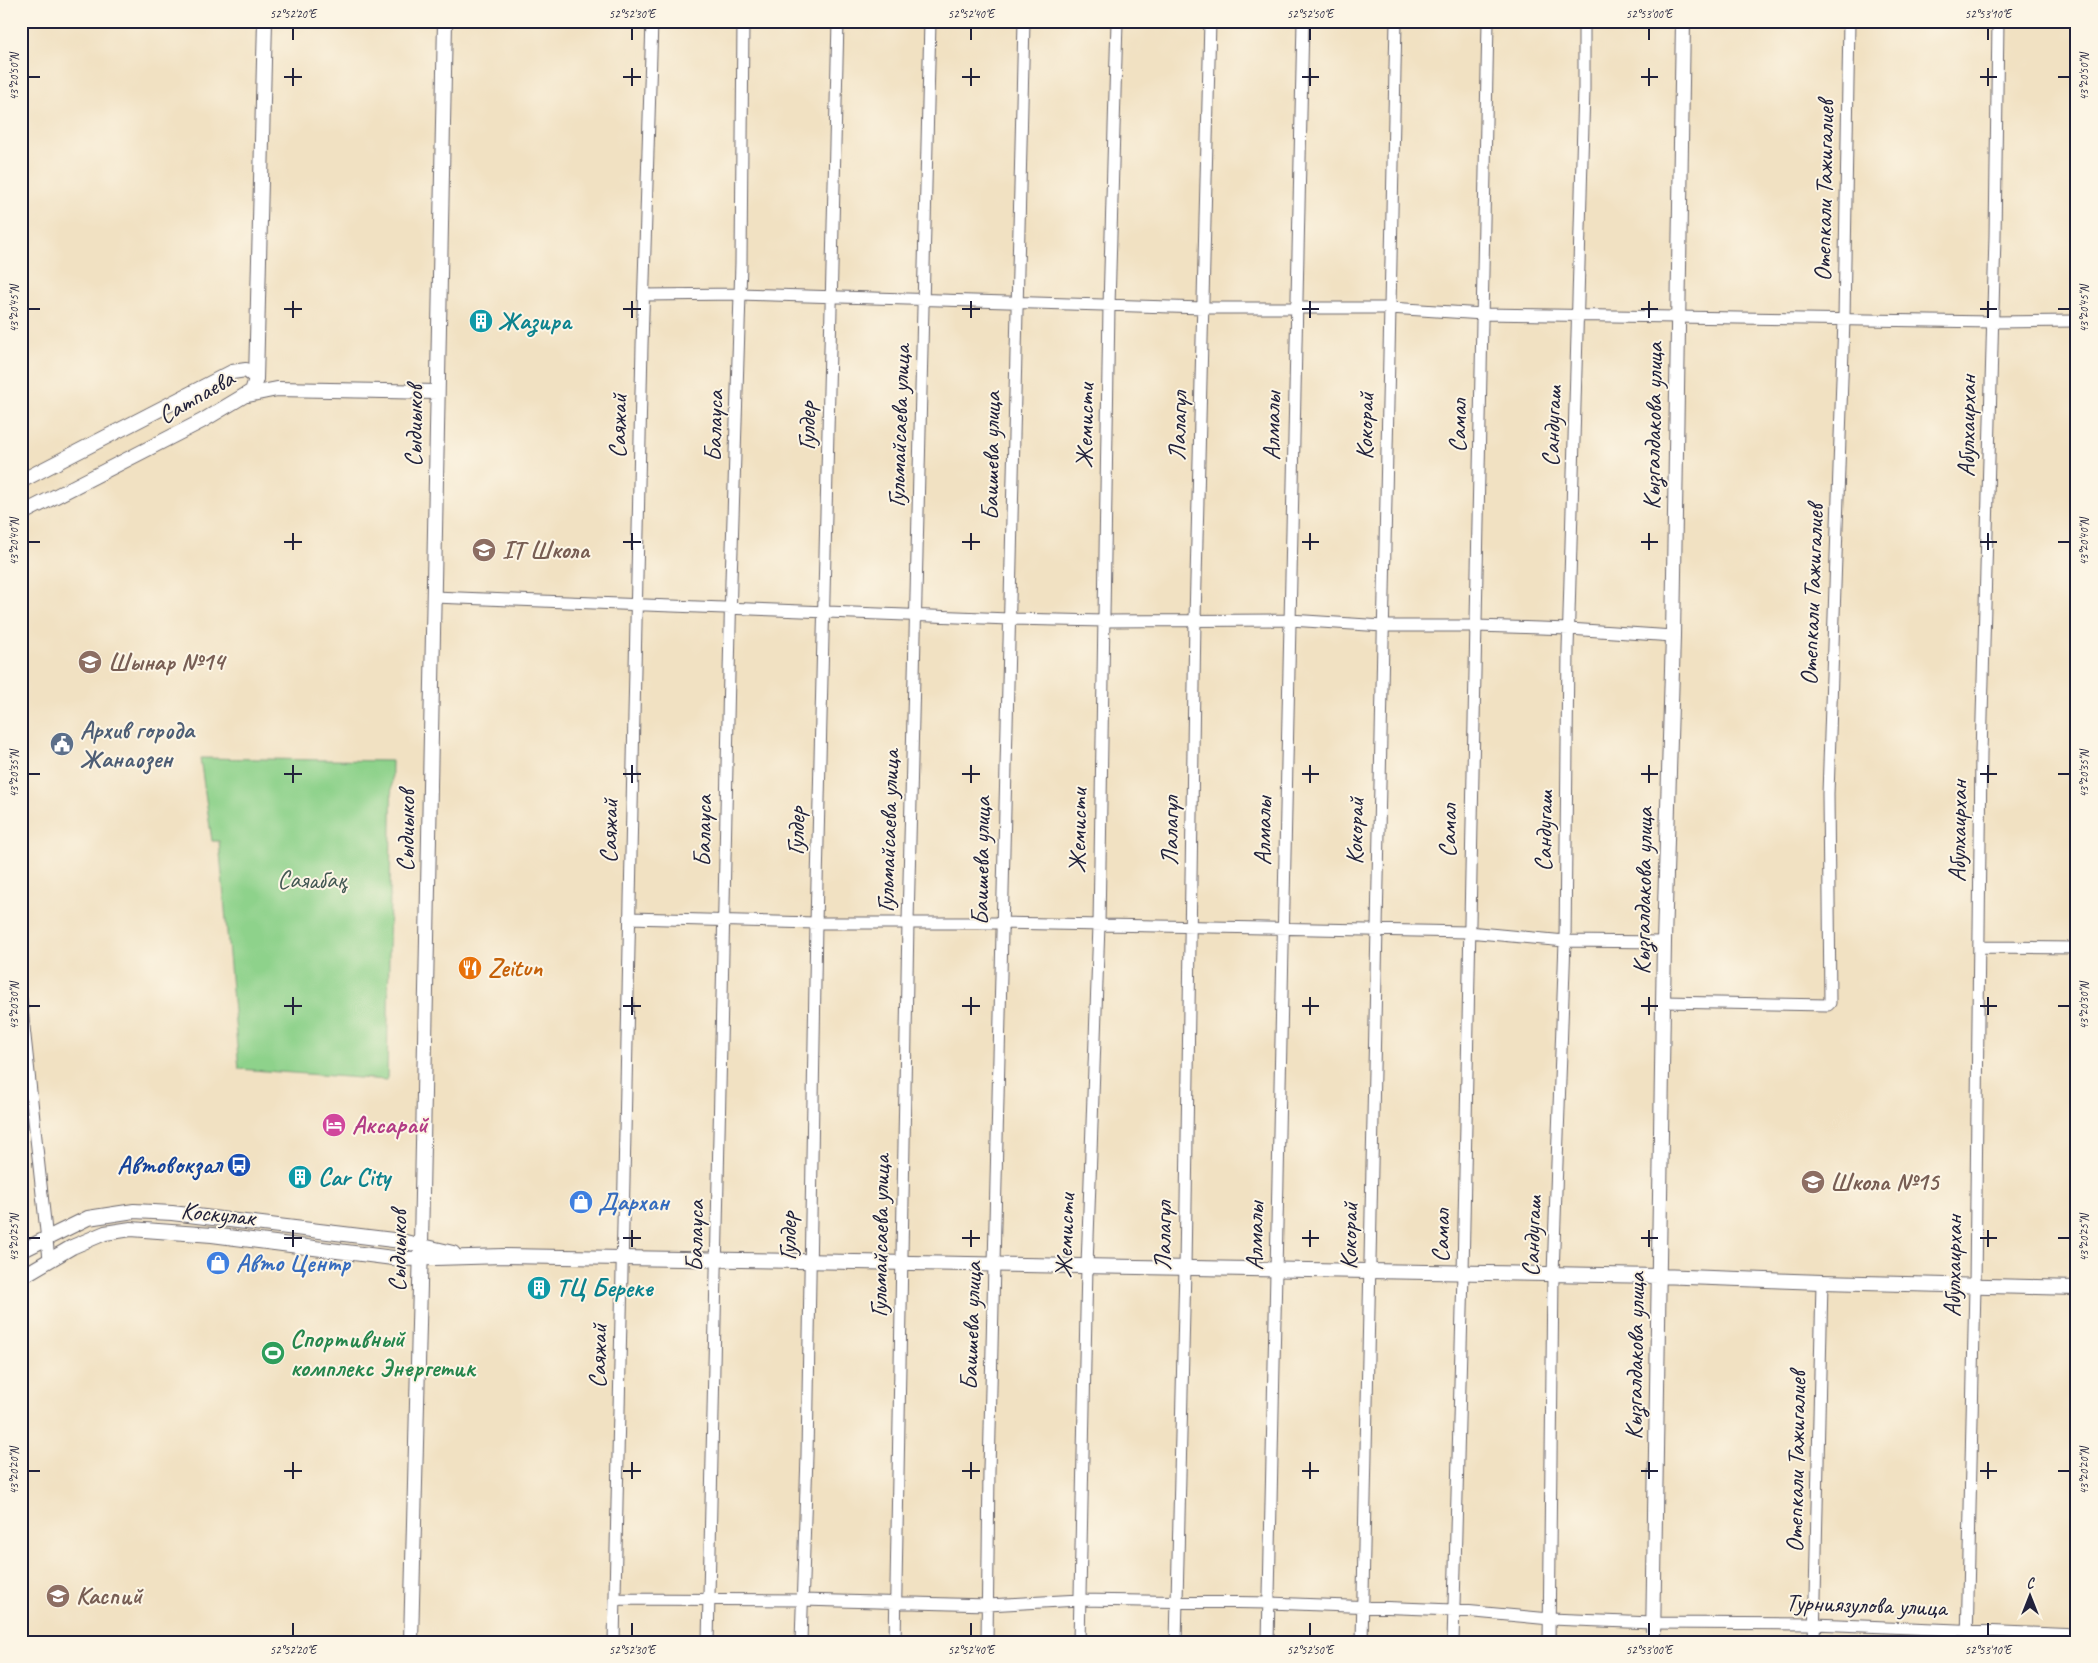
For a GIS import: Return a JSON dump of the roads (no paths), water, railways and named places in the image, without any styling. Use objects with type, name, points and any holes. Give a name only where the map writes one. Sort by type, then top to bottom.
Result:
[{"type":"street","points":[[265,21],[255,378],[277,389]]},
{"type":"street","name":"Сыдиыков","points":[[411,1642],[421,1259],[445,21]]},
{"type":"street","name":"Саяжай","points":[[614,1642],[644,295],[652,21]]},
{"type":"street","name":"Балауса","points":[[708,1642],[731,607],[740,294],[743,21]]},
{"type":"street","name":"Гулдер","points":[[801,1642],[807,1455],[816,923],[838,21]]},
{"type":"street","name":"Гульмайсаева улица","points":[[895,1642],[908,922],[930,21]]},
{"type":"street","name":"Баишева улица","points":[[987,1642],[989,1471],[1024,21]]},
{"type":"street","name":"Жемисти","points":[[1079,1642],[1087,1266],[1099,925],[1109,306],[1116,21]]},
{"type":"street","name":"Лалагул","points":[[1176,1642],[1186,1268],[1196,619],[1210,21]]},
{"type":"street","name":"Алмалы","points":[[1268,1642],[1303,21]]},
{"type":"street","name":"Кокорай","points":[[1362,1642],[1396,21]]},
{"type":"street","name":"Самал","points":[[1452,1642],[1462,1273],[1488,21]]},
{"type":"street","name":"Сандугаш","points":[[1549,1642],[1553,1274],[1565,941],[1569,629],[1584,89],[1584,21]]},
{"type":"street","name":"Кызгалдакова улица","points":[[1653,1642],[1664,942],[1673,636],[1683,21]]},
{"type":"street","name":"Отепкали Тажигалиев","points":[[1663,1002],[1828,1005],[1830,1003],[1828,794],[1844,319],[1849,21]]},
{"type":"street","name":"Абулхаирхан","points":[[1968,1636],[1976,1286],[1982,754],[1998,21]]},
{"type":"street","points":[[644,295],[740,294],[924,299],[1017,304],[1204,308],[1390,308],[1483,314],[1992,322],[2077,321]]},
{"type":"street","points":[[232,372],[246,362],[257,347]]},
{"type":"street","name":"Сатпаева","points":[[21,480],[232,372],[246,370],[255,378],[252,391],[248,396],[21,514]]},
{"type":"street","points":[[248,396],[277,389],[438,392]]},
{"type":"street","points":[[434,597],[1009,619],[1105,621],[1196,619],[1290,620],[1383,626],[1569,629],[1673,636]]},
{"type":"street","points":[[630,918],[724,919],[816,923],[1002,923],[1468,932],[1565,941],[1664,942]]},
{"type":"street","points":[[1979,947],[2077,948]]},
{"type":"street","points":[[21,999],[49,1259]]},
{"type":"street","name":"Коскулак","points":[[21,1251],[88,1218],[134,1211],[172,1212],[421,1245],[453,1253],[491,1256]]},
{"type":"street","name":"Коскулак","points":[[21,1277],[72,1247],[106,1233],[131,1229],[212,1235],[401,1259],[491,1256]]},
{"type":"street","points":[[491,1256],[1659,1276],[2077,1288]]},
{"type":"street","name":"Отепкали Тажигалиев","points":[[1814,1642],[1822,1282]]},
{"type":"street","name":"Турниязулова улица","points":[[614,1599],[802,1600],[988,1605],[1080,1600],[1269,1603],[1453,1610],[1550,1619],[1653,1623],[1815,1624],[1968,1636],[2077,1635]]},
{"type":"place","name":"Жазира","points":[[481,321]]},
{"type":"place","name":"IT Школа","points":[[484,550]]},
{"type":"place","name":"Шынар №14","points":[[90,662]]},
{"type":"place","name":"Архив города Жанаозен","points":[[62,744]]},
{"type":"place","name":"Zeitun","points":[[470,968]]},
{"type":"place","name":"Аксарай","points":[[334,1125]]},
{"type":"place","name":"Автовокзал","points":[[239,1165]]},
{"type":"place","name":"Car City","points":[[300,1177]]},
{"type":"place","name":"Школа №15","points":[[1813,1182]]},
{"type":"place","name":"Дархан","points":[[581,1202]]},
{"type":"place","name":"Авто Центр","points":[[218,1263]]},
{"type":"place","name":"ТЦ Береке","points":[[539,1288]]},
{"type":"place","name":"Спортивный комплекс Энергетик","points":[[273,1353]]},
{"type":"place","name":"Каспий","points":[[58,1596]]},
{"type":"park label","name":"Саяабақ","points":[[312,880]]}]
